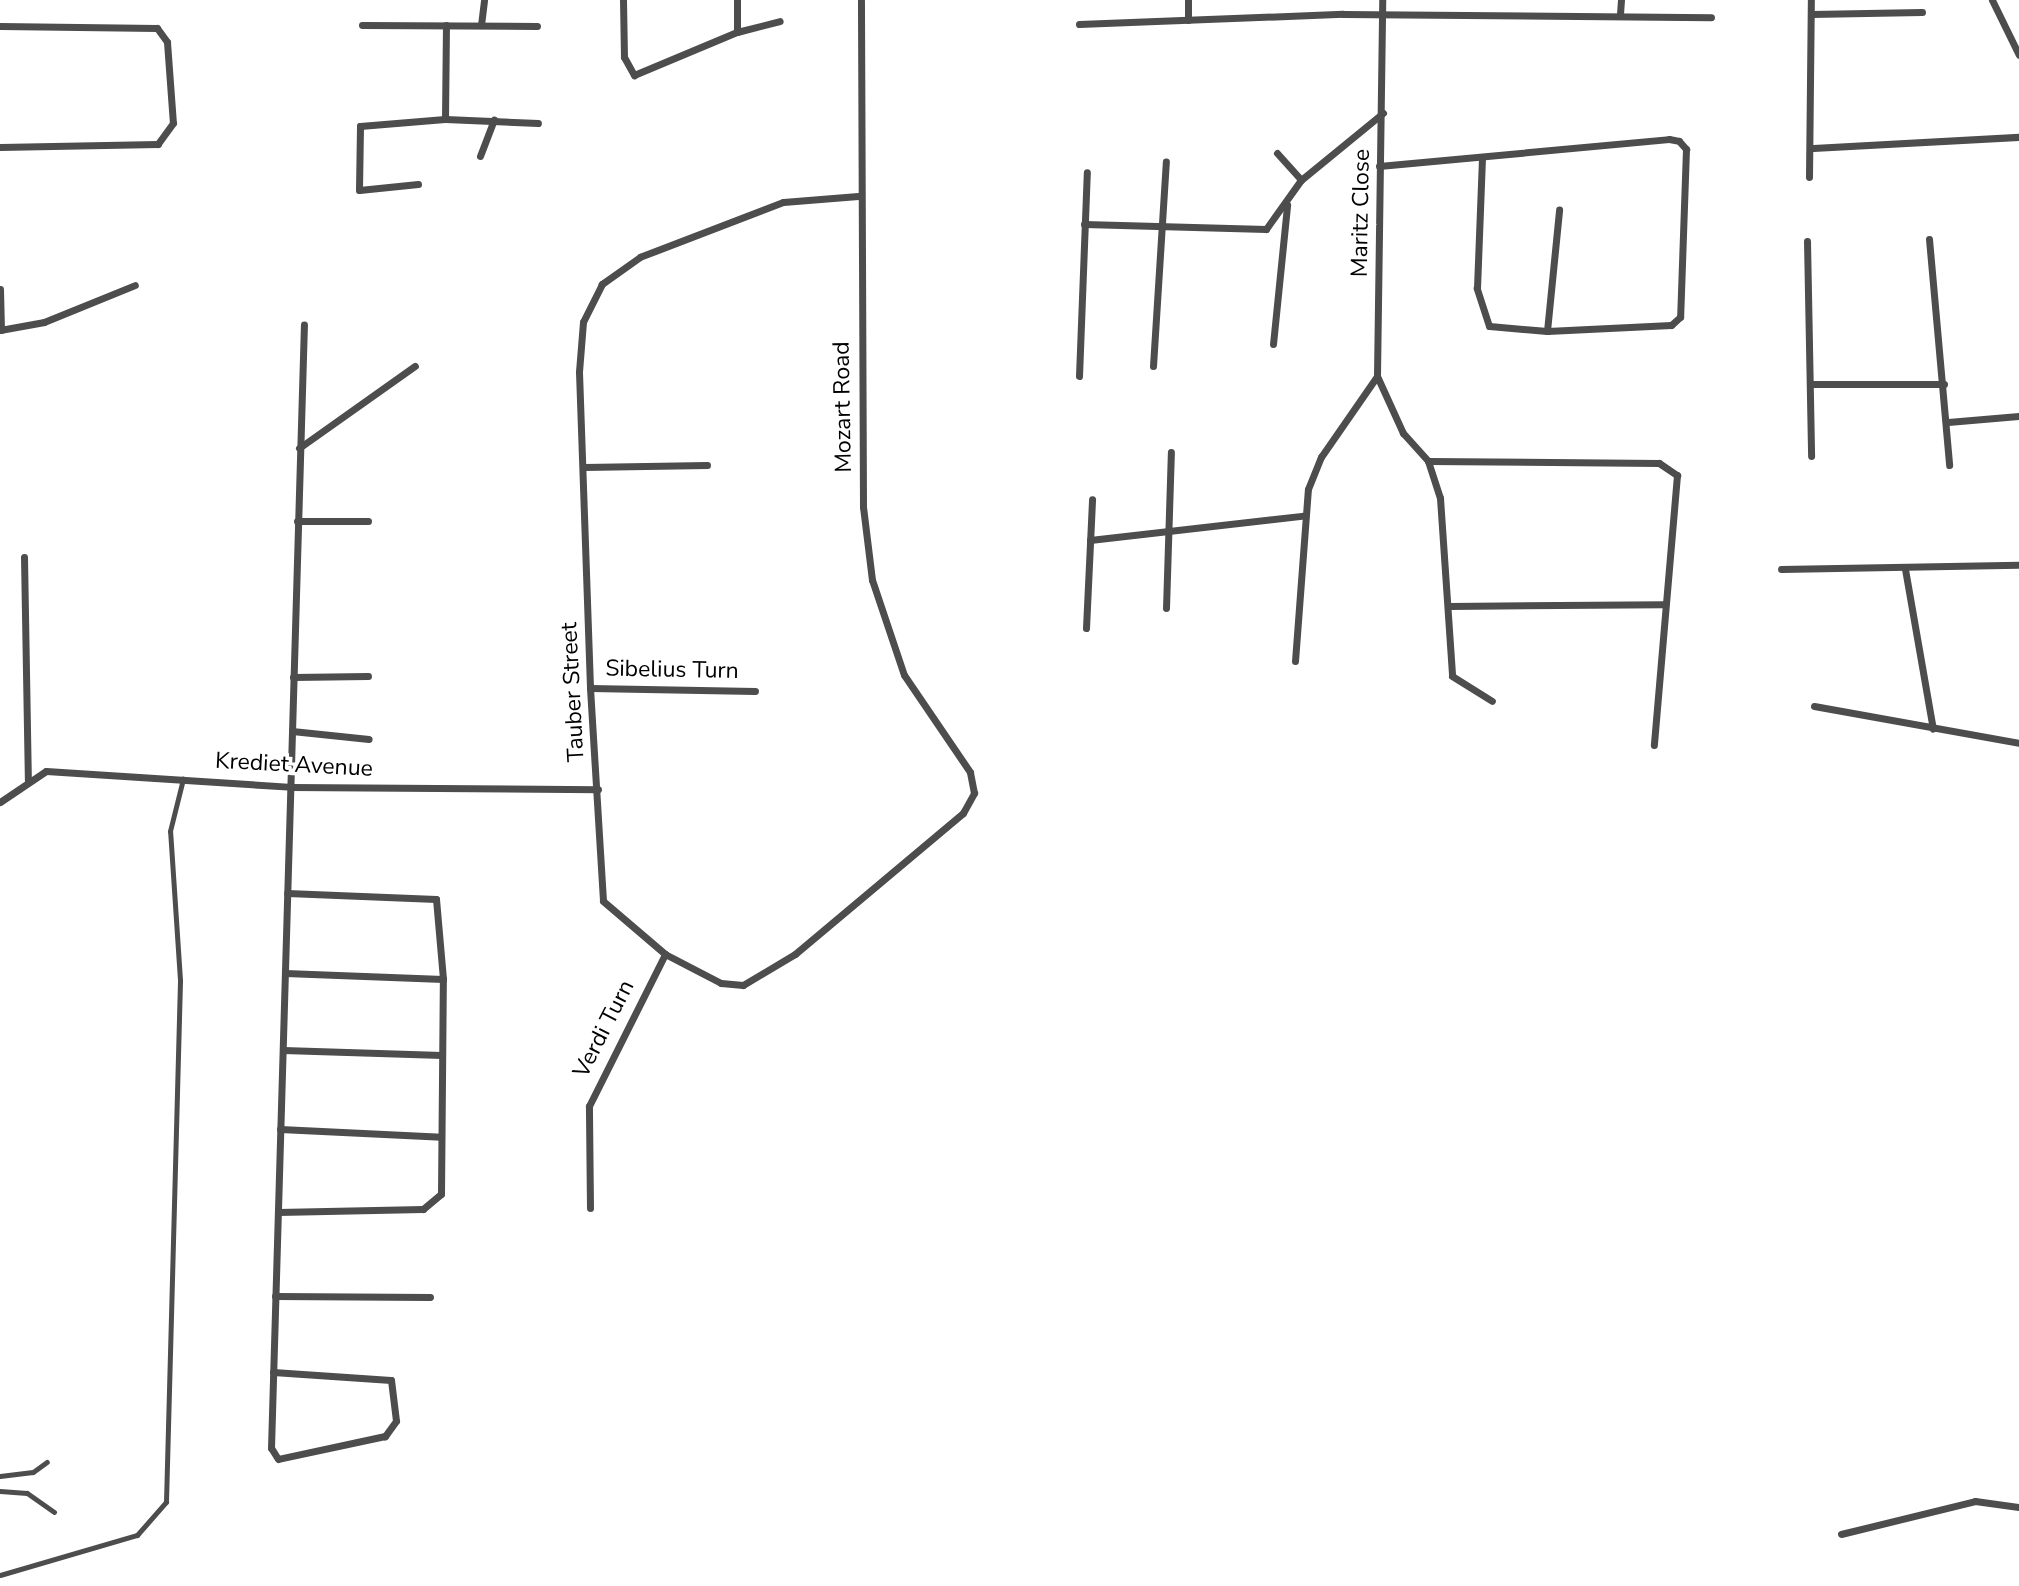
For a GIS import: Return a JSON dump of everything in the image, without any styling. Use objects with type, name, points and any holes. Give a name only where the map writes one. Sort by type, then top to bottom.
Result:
[{"type":"street","points":[[481,24],[484,0]]},
{"type":"street","points":[[623,0],[624,57],[634,75],[737,32],[780,21]]},
{"type":"street","points":[[737,0],[737,32]]},
{"type":"street","name":"Mozart Road","points":[[861,0],[859,196],[863,507],[872,580],[904,675],[974,786]]},
{"type":"street","points":[[1188,0],[1188,20]]},
{"type":"street","name":"Maritz Close","points":[[1377,376],[1379,166],[1383,113],[1382,0]]},
{"type":"street","points":[[1620,14],[1621,0]]},
{"type":"street","points":[[1809,177],[1812,148],[1811,0]]},
{"type":"street","points":[[1992,0],[2019,55]]},
{"type":"street","points":[[1811,14],[1922,12]]},
{"type":"street","points":[[1079,24],[1382,14],[1620,14],[1711,17]]},
{"type":"street","points":[[362,25],[537,26]]},
{"type":"street","points":[[445,119],[446,25]]},
{"type":"street","points":[[0,26],[157,28],[167,42],[173,123],[158,144],[0,147]]},
{"type":"street","points":[[1084,224],[1266,229],[1287,205],[1301,180],[1383,113]]},
{"type":"street","points":[[418,184],[359,190],[356,135],[369,121],[445,119],[538,123]]},
{"type":"street","points":[[481,156],[494,120]]},
{"type":"street","points":[[1812,148],[2019,137]]},
{"type":"street","points":[[1379,166],[1669,139],[1686,149],[1679,317],[1671,325],[1548,331],[1503,330],[1489,326],[1481,314],[1482,157]]},
{"type":"street","points":[[1277,153],[1301,180]]},
{"type":"street","points":[[1153,366],[1166,161]]},
{"type":"street","points":[[1079,376],[1087,172]]},
{"type":"street","name":"Tauber Street","points":[[859,196],[783,202],[640,257],[601,284],[583,322],[590,688],[603,901],[665,954],[721,983],[743,985],[770,972],[963,813],[974,786]]},
{"type":"street","points":[[1273,344],[1287,205]]},
{"type":"street","points":[[1548,331],[1559,210]]},
{"type":"street","points":[[1929,239],[1948,422],[1949,465]]},
{"type":"street","points":[[1807,241],[1811,456]]},
{"type":"street","points":[[0,289],[1,330],[44,322],[135,285]]},
{"type":"street","points":[[273,1372],[391,1380],[396,1421],[385,1436],[278,1459],[271,1448],[273,1372],[275,1296],[278,1212],[280,1129],[283,1051],[287,893],[291,787],[299,448],[304,324]]},
{"type":"street","points":[[299,448],[415,366]]},
{"type":"street","points":[[1295,661],[1302,516],[1321,457],[1351,419],[1377,376]]},
{"type":"street","points":[[1377,376],[1403,432],[1428,461],[1440,498],[1452,676],[1492,701]]},
{"type":"street","points":[[1811,384],[1944,384]]},
{"type":"street","points":[[1948,422],[2019,416]]},
{"type":"street","points":[[1166,608],[1171,532],[1171,452]]},
{"type":"street","points":[[1428,461],[1670,466],[1677,475],[1663,604],[1654,745]]},
{"type":"street","points":[[584,467],[707,465]]},
{"type":"street","points":[[1086,628],[1092,499]]},
{"type":"street","points":[[1090,540],[1302,516]]},
{"type":"street","points":[[297,521],[368,521]]},
{"type":"street","points":[[24,557],[28,780]]},
{"type":"street","points":[[1781,569],[2019,565]]},
{"type":"street","points":[[1905,569],[1933,729]]},
{"type":"street","points":[[1449,606],[1663,604]]},
{"type":"street","points":[[293,677],[368,676]]},
{"type":"street","name":"Sibelius Turn","points":[[590,688],[755,691]]},
{"type":"street","points":[[1814,706],[2019,743]]},
{"type":"street","points":[[292,731],[369,739]]},
{"type":"street","name":"Krediet Avenue","points":[[0,802],[28,780],[57,771],[291,787],[598,789]]},
{"type":"street","points":[[278,1212],[433,1204],[440,1194],[443,979],[436,899],[287,893]]},
{"type":"street","name":"Verdi Turn","points":[[590,1208],[589,1106],[665,954]]},
{"type":"street","points":[[285,973],[443,979]]},
{"type":"street","points":[[283,1051],[442,1055]]},
{"type":"street","points":[[280,1129],[440,1137]]},
{"type":"street","points":[[275,1296],[430,1297]]},
{"type":"street","points":[[1841,1534],[1975,1501],[2019,1507]]},
{"type":"lane","points":[[0,1575],[137,1535],[166,1502],[180,980],[170,831],[183,779]]},
{"type":"lane","points":[[0,1476],[33,1472],[47,1462]]},
{"type":"lane","points":[[0,1491],[27,1493],[54,1512]]}]
